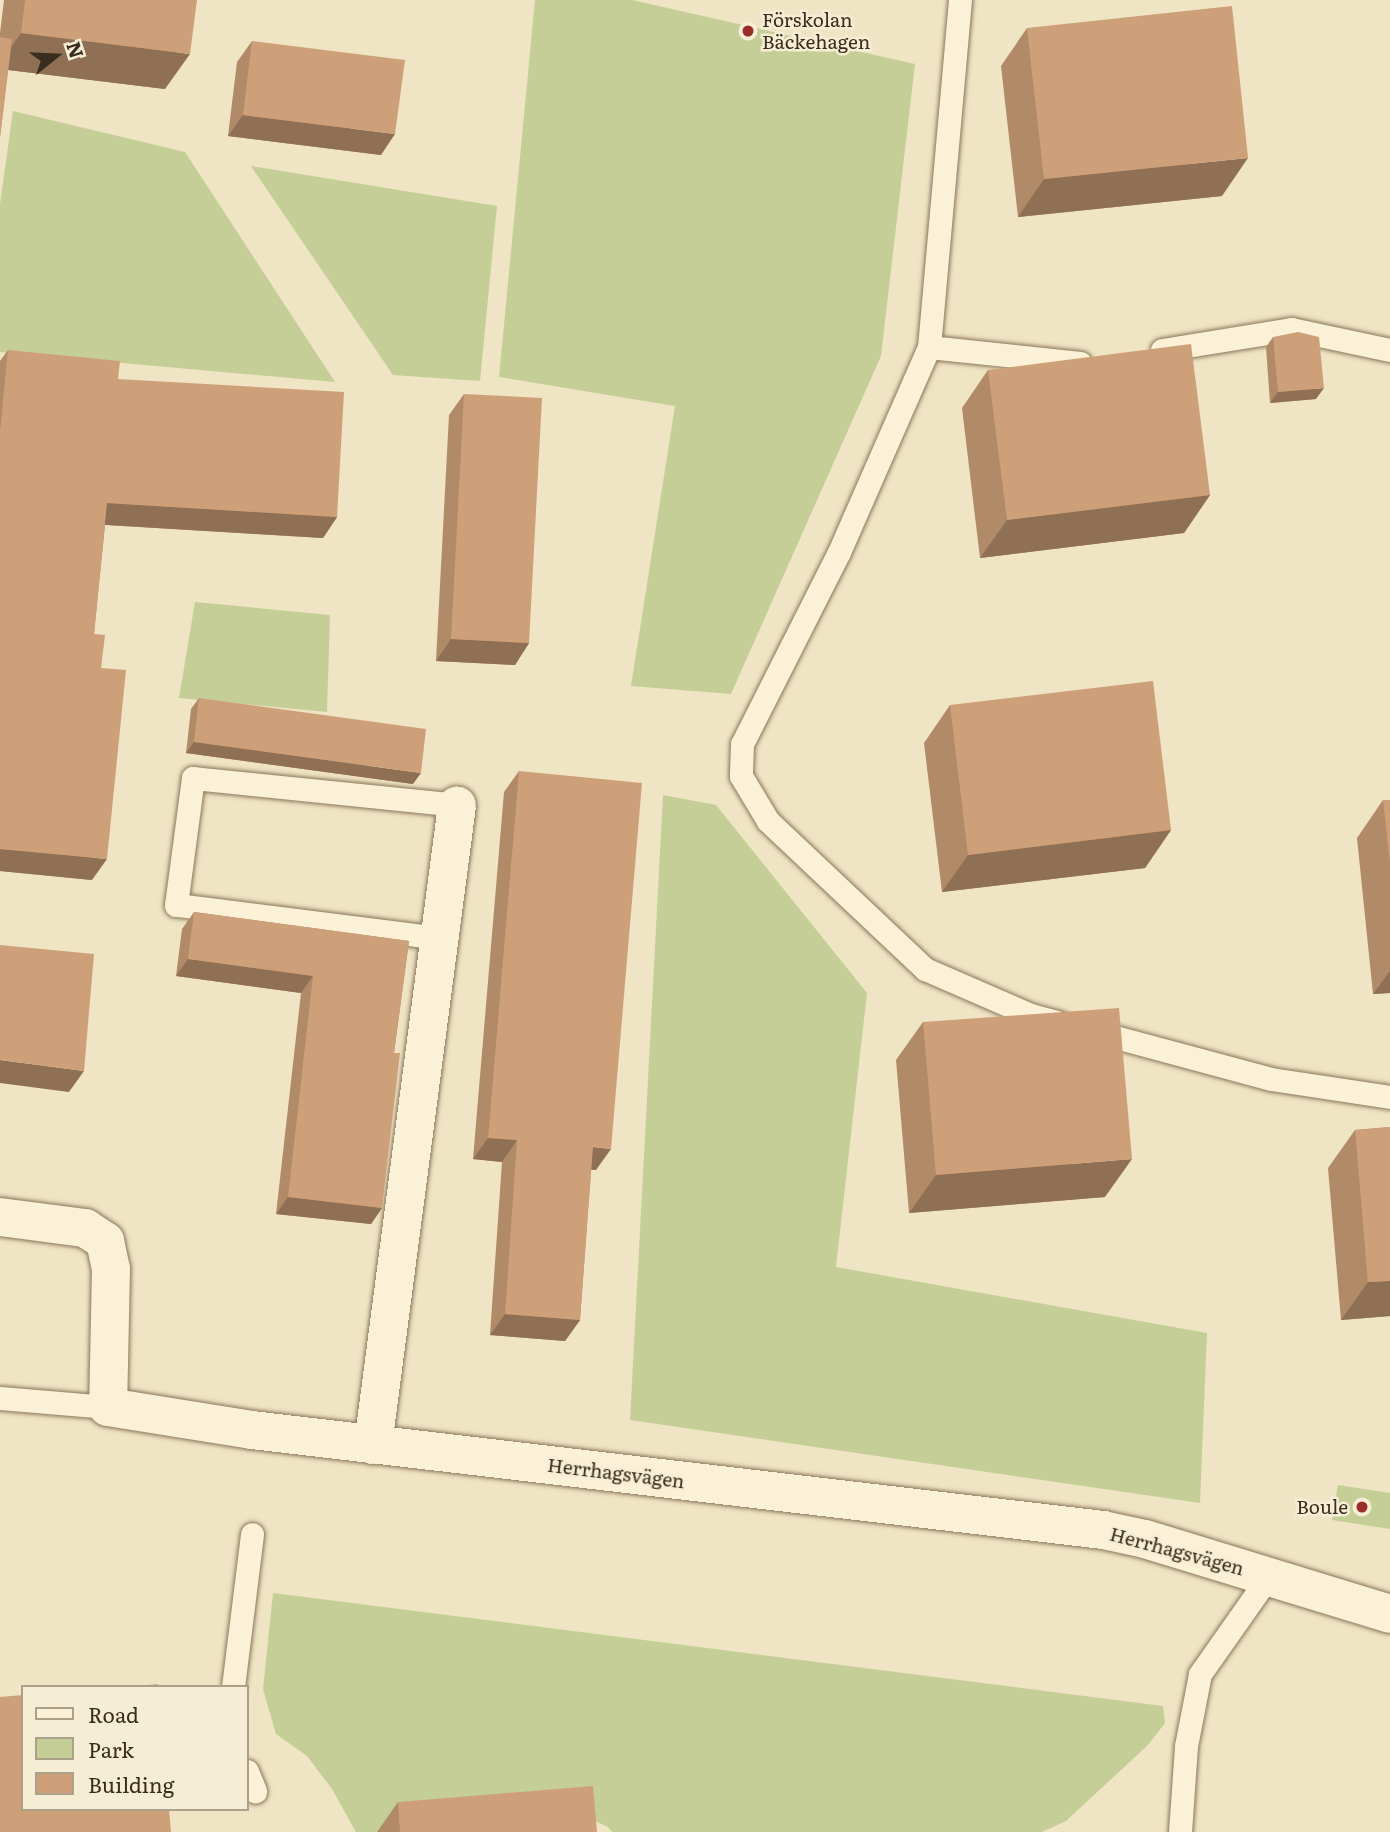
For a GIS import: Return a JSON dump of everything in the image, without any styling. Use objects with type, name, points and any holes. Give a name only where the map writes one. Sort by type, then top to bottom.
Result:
[{"type":"street","points":[[373,1445],[457,805]]},
{"type":"street","points":[[0,1217],[85,1228],[105,1241],[111,1269],[108,1407]]},
{"type":"street","name":"Herrhagsvägen","points":[[108,1407],[373,1445],[1103,1530],[1145,1539],[1390,1614]]},
{"type":"lane","points":[[960,0],[929,347],[839,552],[743,744],[741,776],[768,821],[925,969],[1031,1015],[1271,1079],[1390,1097]]},
{"type":"lane","points":[[1141,354],[1291,329],[1390,350]]},
{"type":"lane","points":[[929,347],[1073,365],[1100,360]]},
{"type":"lane","points":[[439,938],[176,905],[193,778],[457,805]]},
{"type":"lane","points":[[0,1398],[108,1407]]},
{"type":"lane","points":[[233,1685],[252,1534]]},
{"type":"lane","points":[[1180,1832],[1186,1746],[1200,1674],[1269,1576]]},
{"type":"green space","points":[[535,0],[632,0],[915,64],[881,356],[731,694],[631,686],[675,406],[499,377]]},
{"type":"green space","points":[[13,111],[185,152],[335,382],[0,352],[0,204]]},
{"type":"green space","points":[[251,166],[497,206],[480,381],[393,375]]},
{"type":"green space","points":[[195,602],[330,615],[327,712],[179,698]]},
{"type":"green space","points":[[663,795],[716,805],[867,993],[836,1267],[1207,1333],[1200,1503],[630,1420]]},
{"type":"green space","name":"Boule","points":[[1338,1485],[1390,1493],[1390,1529],[1332,1520]]},
{"type":"green space","points":[[273,1593],[1163,1706],[1165,1723],[1148,1745],[1066,1821],[1042,1832],[612,1832],[608,1827],[582,1815],[405,1832],[356,1832],[332,1789],[307,1756],[276,1734],[263,1689]]},
{"type":"building","points":[[25,0],[197,0],[190,54],[21,33]]},
{"type":"building","points":[[1232,6],[1248,158],[1044,179],[1027,28]]},
{"type":"building","points":[[0,37],[12,39],[0,137]]},
{"type":"building","points":[[252,41],[405,60],[395,134],[243,115]]},
{"type":"building","points":[[1298,332],[1319,337],[1324,388],[1278,392],[1273,337]]},
{"type":"building","points":[[1191,344],[1210,495],[1007,520],[988,370]]},
{"type":"building","points":[[8,350],[120,361],[118,379],[344,392],[337,517],[107,503],[94,634],[105,635],[101,668],[126,670],[107,859],[0,849],[0,432]]},
{"type":"building","points":[[464,394],[542,398],[529,643],[451,639]]},
{"type":"building","points":[[1153,681],[1171,830],[968,855],[950,705]]},
{"type":"building","points":[[199,698],[426,729],[421,773],[194,742]]},
{"type":"building","points":[[519,771],[642,783],[611,1149],[593,1147],[580,1320],[505,1314],[517,1140],[488,1138]]},
{"type":"building","points":[[1383,800],[1390,800],[1390,864]]},
{"type":"building","points":[[194,912],[409,941],[394,1053],[400,1053],[382,1208],[288,1197],[313,976],[188,959]]},
{"type":"building","points":[[0,945],[94,954],[84,1071],[0,1060]]},
{"type":"building","points":[[1119,1008],[1132,1159],[936,1175],[923,1022]]},
{"type":"building","points":[[1390,1127],[1390,1281],[1368,1282],[1355,1130]]},
{"type":"building","points":[[21,1695],[21,1811],[169,1811],[171,1832],[0,1832],[0,1697]]},
{"type":"building","points":[[593,1786],[597,1832],[400,1832],[398,1802]]},
{"type":"place","name":"Förskolan Bäckehagen","points":[[748,31]]},
{"type":"place","name":"Boule","points":[[1362,1507]]}]
